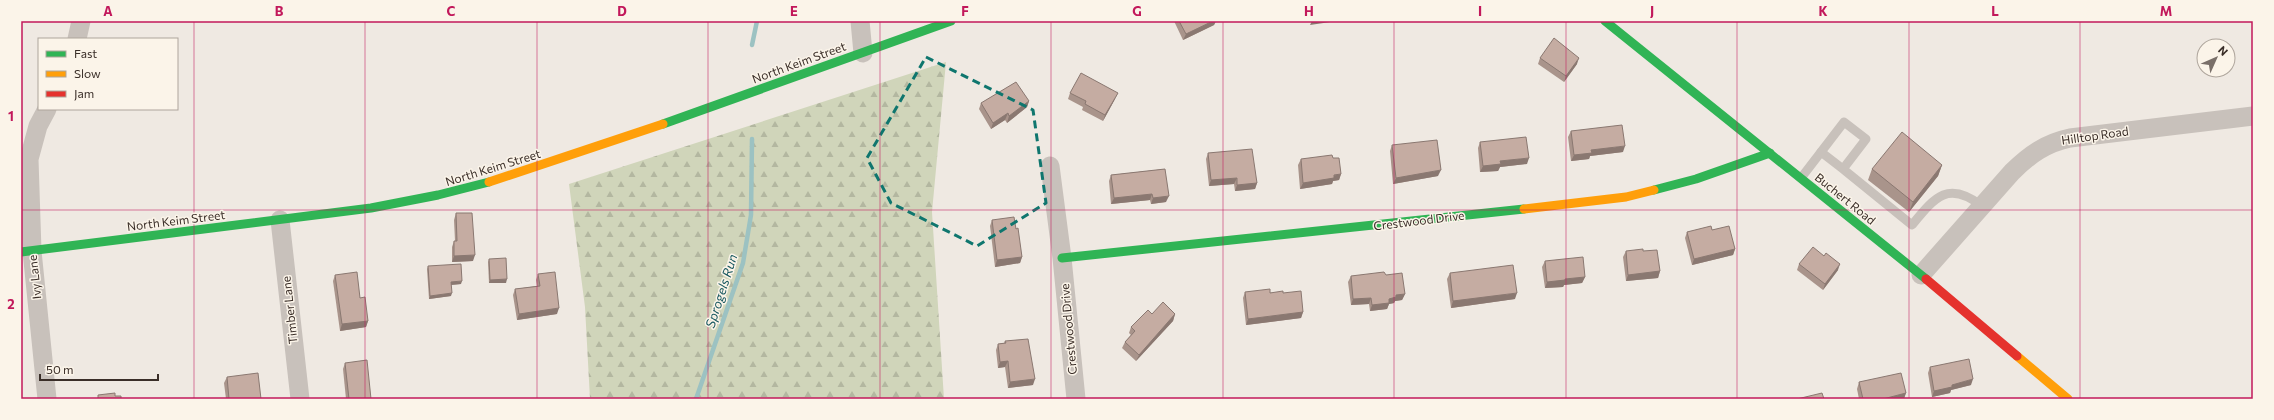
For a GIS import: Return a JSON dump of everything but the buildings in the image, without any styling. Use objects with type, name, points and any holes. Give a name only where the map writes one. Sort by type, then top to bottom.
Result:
[{"type":"street","points":[[77,38],[81,21]]},
{"type":"street","points":[[860,21],[863,53]]},
{"type":"street","name":"North Keim Street","points":[[26,251],[280,220],[416,201],[486,184],[951,21]]},
{"type":"street","name":"Buchert Road","points":[[1605,21],[1622,30],[1770,153],[1921,275],[2068,399]]},
{"type":"street","name":"Ivy Lane","points":[[46,110],[38,126],[29,159],[26,251],[47,399]]},
{"type":"street","name":"Hilltop Road","points":[[1921,275],[2024,159],[2041,148],[2059,140],[2253,116]]},
{"type":"street","name":"Crestwood Drive","points":[[1062,258],[1384,225],[1626,197],[1696,179],[1770,153]]},
{"type":"street","name":"Crestwood Drive","points":[[1050,166],[1062,258],[1076,399]]},
{"type":"street","name":"Timber Lane","points":[[280,220],[300,399]]},
{"type":"lane","points":[[1801,178],[1844,122],[1866,139],[1843,169]]},
{"type":"lane","points":[[1821,152],[1912,225],[1931,203],[1942,194],[1959,192],[1982,206]]},
{"type":"highlighted area","points":[[926,57],[1033,110],[1046,203],[977,246],[891,203],[867,158]]},
{"type":"green space","points":[[946,62],[932,212],[944,399],[590,399],[585,307],[569,184]]},
{"type":"waterway","name":"Sprogels Run","points":[[752,45],[757,21]]},
{"type":"waterway","name":"Sprogels Run","points":[[696,399],[743,263],[751,215],[752,139]]},
{"type":"traffic: fast","points":[[663,124],[951,21]]},
{"type":"traffic: fast","points":[[1605,21],[1926,279]]},
{"type":"traffic: fast","points":[[1654,190],[1696,179],[1770,153]]},
{"type":"traffic: fast","points":[[21,252],[371,208],[438,195],[489,182]]},
{"type":"traffic: fast","points":[[1062,258],[1524,209]]},
{"type":"traffic: slow","points":[[489,182],[663,124]]},
{"type":"traffic: slow","points":[[1524,209],[1626,197],[1654,190]]},
{"type":"traffic: slow","points":[[2017,356],[2068,399]]},
{"type":"traffic: jam","points":[[1926,279],[2017,356]]}]
